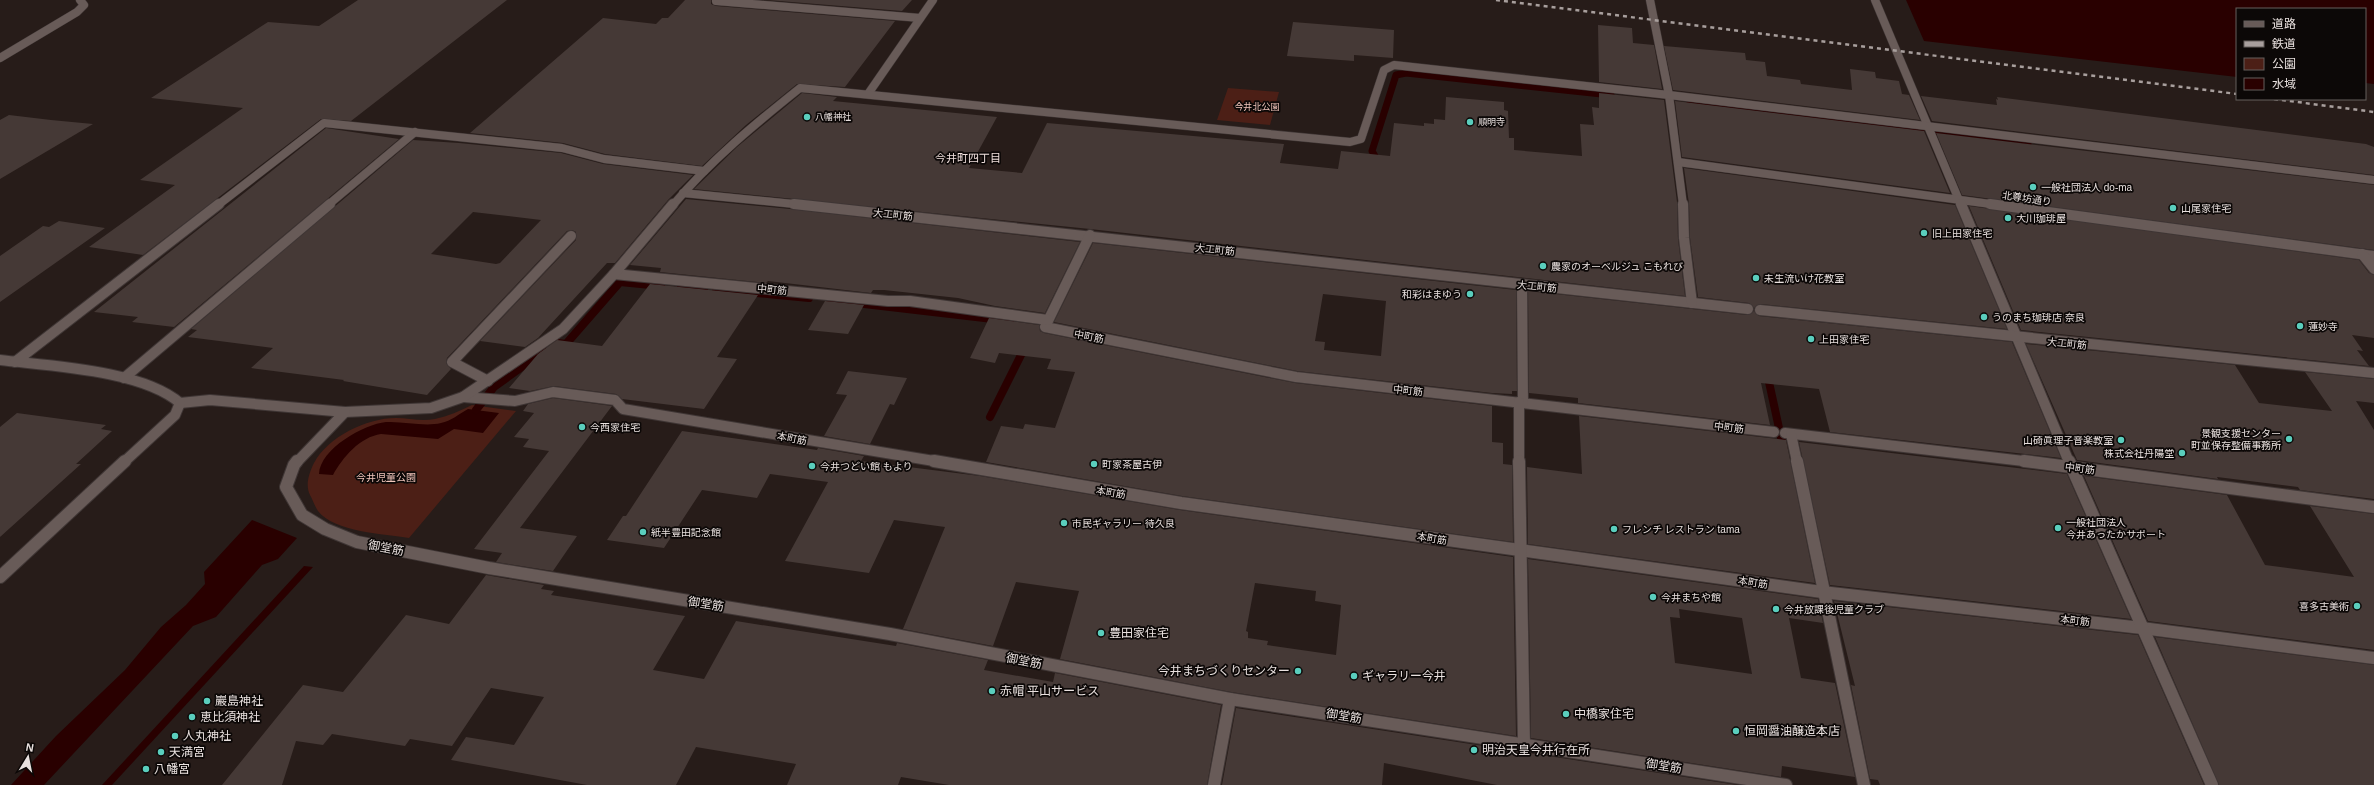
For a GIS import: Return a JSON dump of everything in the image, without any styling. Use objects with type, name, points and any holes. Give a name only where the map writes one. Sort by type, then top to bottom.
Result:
[{"type":"street","points":[[0,58],[77,12],[84,5],[80,0]]},
{"type":"street","points":[[868,94],[933,0]]},
{"type":"street","points":[[1650,0],[1669,95],[1678,162],[1692,303]]},
{"type":"street","points":[[1875,0],[1929,126],[2015,338],[2212,785]]},
{"type":"street","points":[[716,1],[920,18]]},
{"type":"street","points":[[180,403],[210,400],[345,412],[431,408],[468,398],[488,381],[563,329],[614,274],[683,193],[704,171],[752,126],[800,88],[1350,142],[1361,139],[1384,70],[1394,66],[1669,95],[2374,180]]},
{"type":"street","points":[[15,362],[324,123],[562,148],[604,159],[704,171]]},
{"type":"street","points":[[124,378],[415,132]]},
{"type":"street","name":"北尊坊通り","points":[[1678,162],[2374,256]]},
{"type":"street","name":"大工町筋","points":[[683,193],[1090,235],[1748,309]]},
{"type":"street","points":[[1046,324],[1090,235]]},
{"type":"street","points":[[488,381],[452,362],[571,236]]},
{"type":"street","points":[[2362,254],[2374,269]]},
{"type":"street","name":"中町筋","points":[[614,274],[888,301],[910,301],[1046,324],[1208,358],[1224,365],[1285,373],[1296,377],[2071,467],[2374,507]]},
{"type":"street","points":[[1522,284],[1519,550],[1524,744]]},
{"type":"street","name":"大工町筋","points":[[1760,310],[2015,338],[2374,373]]},
{"type":"street","points":[[0,360],[124,378],[157,386],[176,396],[180,403]]},
{"type":"street","name":"本町筋","points":[[468,398],[515,402],[553,392],[615,400],[623,409],[1181,503],[1822,592],[2142,628],[2374,658]]},
{"type":"street","points":[[0,577],[175,415],[180,403]]},
{"type":"street","name":"御堂筋","points":[[345,412],[294,465],[286,487],[302,515],[325,529],[357,542],[489,568],[890,634],[1230,699],[1786,785]]},
{"type":"street","points":[[1783,433],[1822,592],[1864,785]]},
{"type":"street","points":[[1214,785],[1230,699]]},
{"type":"green space","name":"今井北公園","points":[[1228,88],[1279,92],[1270,125],[1217,120]]},
{"type":"green space","name":"今井児童公園","points":[[472,405],[516,411],[409,538],[347,528],[336,524],[318,511],[308,487],[309,475],[320,454],[338,437],[372,421],[396,418],[430,420],[449,415]]},
{"type":"water","points":[[1906,0],[2374,0],[2374,84],[2366,83],[2366,8],[2236,8],[2236,77],[1924,41]]},
{"type":"water","points":[[468,409],[499,413],[483,433],[454,429],[438,439],[381,434],[373,436],[366,439],[353,449],[342,461],[333,475],[319,474],[321,465],[335,447],[345,439],[366,427],[386,422],[421,424],[441,423],[452,419]]},
{"type":"water","points":[[252,520],[297,538],[278,559],[262,565],[216,617],[193,626],[44,785],[11,785],[56,736],[125,670],[161,627],[186,605],[205,584],[204,572]]},
{"type":"water","points":[[304,566],[313,567],[112,785],[102,785]]},
{"type":"building","points":[[358,0],[507,0],[351,121],[321,119],[143,255],[89,247],[175,185],[140,180],[243,108],[151,98],[268,22],[319,26]]},
{"type":"building","points":[[685,0],[711,0],[711,4],[716,6],[895,21],[845,87],[797,84],[746,125],[702,166],[605,154],[563,143],[470,133],[603,18],[656,24],[662,18],[668,18]]},
{"type":"building","points":[[767,0],[912,0],[902,11]]},
{"type":"building","points":[[1293,22],[1394,30],[1393,58],[1354,55],[1354,61],[1287,56]]},
{"type":"building","points":[[1598,25],[1632,28],[1633,43],[1654,45],[1662,89],[1599,82]]},
{"type":"building","points":[[1664,46],[1745,53],[1746,60],[1765,62],[1767,76],[1800,80],[1801,84],[1852,90],[1850,69],[1875,72],[1876,78],[1899,81],[1902,94],[1909,95],[1920,120],[1673,90]]},
{"type":"building","points":[[802,93],[837,97],[833,101],[997,117],[969,168],[1022,173],[1047,123],[1284,144],[1280,163],[1338,169],[1341,151],[1390,156],[1394,123],[1424,126],[1424,123],[1434,124],[1434,119],[1445,120],[1446,97],[1504,102],[1504,110],[1508,111],[1509,138],[1514,138],[1514,150],[1582,156],[1580,124],[1594,125],[1592,107],[1599,108],[1599,93],[1664,100],[1677,202],[1678,239],[1685,296],[1090,229],[694,189],[737,147]]},
{"type":"building","points":[[1921,96],[1997,105],[1997,97],[2366,144],[2374,147],[2374,175],[1932,121]]},
{"type":"building","points":[[1675,101],[1924,131],[1950,193],[1682,157]]},
{"type":"building","points":[[9,115],[93,124],[0,179],[0,120]]},
{"type":"building","points":[[326,128],[399,139],[174,327],[132,322],[138,317],[94,312]]},
{"type":"building","points":[[1936,133],[2374,185],[2374,250],[1962,195]]},
{"type":"building","points":[[413,140],[561,153],[603,164],[693,175],[668,200],[615,263],[607,263],[538,338],[525,347],[480,341],[576,240],[576,232],[572,230],[567,231],[447,358],[446,363],[451,369],[427,395],[343,381],[344,380],[251,368],[273,348],[188,337],[197,330],[191,329]],"holes":[[[473,212],[541,220],[500,263],[496,264],[431,254]]]},
{"type":"building","points":[[1684,168],[1955,205],[2007,329],[1761,304],[1754,308],[1749,303],[1698,297],[1690,238],[1689,204]]},
{"type":"building","points":[[686,199],[790,209],[1080,242],[1045,313],[995,306],[958,298],[884,290],[873,290],[871,293],[768,281],[766,283],[660,272],[661,268],[630,265]]},
{"type":"building","points":[[1969,206],[2359,260],[2369,273],[2374,275],[2374,338],[2352,335],[2363,351],[2357,350],[2369,366],[2021,330]]},
{"type":"building","points":[[59,221],[105,228],[0,302],[0,256],[43,226],[49,227]]},
{"type":"building","points":[[1093,243],[1516,290],[1517,391],[1512,391],[1512,394],[1492,393],[1297,371],[1054,322]],"holes":[[[1323,294],[1386,301],[1381,356],[1324,350],[1325,342],[1315,341]]]},
{"type":"building","points":[[650,284],[758,295],[717,357],[737,359],[704,409],[622,399],[616,394],[554,386],[530,391],[509,388],[538,354],[557,340],[602,346]]},
{"type":"building","points":[[1528,291],[1747,315],[1754,311],[1759,316],[2012,342],[2061,458],[1830,432],[1819,389],[1761,383],[1770,425],[1578,403],[1578,398],[1529,393]]},
{"type":"building","points":[[825,301],[864,305],[848,334],[808,330]]},
{"type":"building","points":[[989,318],[1039,325],[1040,331],[1044,333],[1295,383],[1492,406],[1492,442],[1503,443],[1503,464],[1512,465],[1513,542],[1182,496],[986,462],[1001,426],[1023,429],[1025,424],[1055,428],[1075,372],[1047,369],[1051,359],[999,353],[995,363],[970,358]]},
{"type":"building","points":[[2026,344],[2235,365],[2259,403],[2332,411],[2305,372],[2374,379],[2374,403],[2356,401],[2374,430],[2374,499],[2300,490],[2298,487],[2217,477],[2218,479],[2077,460]]},
{"type":"building","points":[[848,371],[907,378],[894,405],[890,404],[870,444],[824,436],[847,395],[836,394]]},
{"type":"building","points":[[553,398],[612,406],[520,528],[577,536],[553,571],[496,562],[502,553],[474,549],[549,451],[523,447],[529,439],[514,437],[534,413],[523,411],[528,404]]},
{"type":"building","points":[[17,413],[106,425],[101,429],[112,431],[76,464],[81,464],[0,537],[0,427]]},
{"type":"building","points":[[1579,416],[1786,440],[1815,583],[1528,544],[1527,467],[1582,474]]},
{"type":"building","points":[[682,431],[817,450],[818,448],[864,456],[861,461],[980,476],[1180,510],[1513,557],[1516,736],[1231,692],[1060,659],[1079,591],[1016,582],[993,646],[903,629],[945,527],[894,520],[869,573],[785,561],[828,482],[770,474],[757,498],[702,490],[664,548],[607,540],[623,516],[626,516]],"holes":[[[1255,583],[1316,591],[1315,601],[1341,605],[1336,655],[1267,645],[1268,641],[1248,638],[1248,632],[1246,631]]]},
{"type":"building","points":[[1799,442],[2067,474],[2131,619],[1830,585]]},
{"type":"building","points":[[2084,476],[2227,495],[2265,565],[2354,577],[2310,506],[2374,514],[2374,650],[2148,621]]},
{"type":"building","points":[[1528,559],[1818,599],[1823,623],[1789,618],[1801,678],[1835,683],[1855,777],[1782,766],[1781,777],[1531,738]],"holes":[[[1679,609],[1742,618],[1752,674],[1675,663],[1670,617],[1680,618]]]},
{"type":"building","points":[[486,575],[544,585],[541,589],[554,591],[551,595],[685,616],[653,670],[704,679],[736,621],[896,646],[897,643],[988,660],[984,670],[1053,682],[1055,673],[1221,705],[1207,785],[949,785],[901,777],[898,785],[787,785],[796,764],[696,747],[676,785],[587,785],[451,760],[466,737],[514,745],[544,697],[491,688],[452,746],[410,739],[405,746],[332,734],[323,745],[296,741],[282,785],[222,785],[303,685],[343,692],[406,615],[449,624]]},
{"type":"building","points":[[1834,601],[2138,635],[2204,785],[1880,785],[1878,780],[1870,779],[1851,685],[1855,686]]},
{"type":"building","points":[[2155,637],[2374,665],[2374,785],[2219,785]]},
{"type":"building","points":[[1236,708],[1737,785],[1497,785],[1384,763],[1382,785],[1222,785]]},
{"type":"waterway","points":[[1379,163],[1372,151],[1396,75],[1406,73],[1611,95]]},
{"type":"waterway","points":[[1690,103],[1921,130]]},
{"type":"waterway","points":[[1938,132],[2028,144]]},
{"type":"waterway","points":[[558,343],[566,344],[620,282],[661,286]]},
{"type":"waterway","points":[[681,287],[704,289]]},
{"type":"waterway","points":[[716,289],[809,298]]},
{"type":"waterway","points":[[830,300],[1010,321]]},
{"type":"waterway","points":[[990,417],[1026,345]]},
{"type":"waterway","points":[[476,410],[494,387],[544,351]]},
{"type":"waterway","points":[[1767,373],[1784,451]]},
{"type":"railway","points":[[1496,0],[2236,94]]},
{"type":"railway","points":[[2282,100],[2374,112]]},
{"type":"place","name":"八幡神社","points":[[807,117]]},
{"type":"place","name":"順明寺","points":[[1470,122]]},
{"type":"place","name":"一般社団法人 do-ma","points":[[2033,187]]},
{"type":"place","name":"山尾家住宅","points":[[2173,208]]},
{"type":"place","name":"大川珈琲屋","points":[[2008,218]]},
{"type":"place","name":"旧上田家住宅","points":[[1924,233]]},
{"type":"place","name":"農家のオーベルジュ こもれび","points":[[1543,266]]},
{"type":"place","name":"未生流いけ花教室","points":[[1756,278]]},
{"type":"place","name":"和彩はまゆう","points":[[1470,294]]},
{"type":"place","name":"うのまち珈琲店 奈良","points":[[1984,317]]},
{"type":"place","name":"蓮妙寺","points":[[2300,326]]},
{"type":"place","name":"上田家住宅","points":[[1811,339]]},
{"type":"place","name":"今西家住宅","points":[[582,427]]},
{"type":"place","name":"景観支援センター 町並保存整備事務所","points":[[2289,439]]},
{"type":"place","name":"山碕眞理子音楽教室","points":[[2121,440]]},
{"type":"place","name":"株式会社丹陽堂","points":[[2182,453]]},
{"type":"place","name":"町家茶屋古伊","points":[[1094,464]]},
{"type":"place","name":"今井つどい館 もより","points":[[812,466]]},
{"type":"place","name":"市民ギャラリー 待久良","points":[[1064,523]]},
{"type":"place","name":"一般社団法人 今井あったかサポート","points":[[2058,528]]},
{"type":"place","name":"フレンチ レストラン tama","points":[[1614,529]]},
{"type":"place","name":"紙半豊田記念館","points":[[643,532]]},
{"type":"place","name":"今井まちや館","points":[[1653,597]]},
{"type":"place","name":"喜多古美術","points":[[2357,606]]},
{"type":"place","name":"今井放課後児童クラブ","points":[[1776,609]]},
{"type":"place","name":"豊田家住宅","points":[[1101,633]]},
{"type":"place","name":"今井まちづくりセンター","points":[[1298,671]]},
{"type":"place","name":"ギャラリー今井","points":[[1354,676]]},
{"type":"place","name":"赤帽 平山サービス","points":[[992,691]]},
{"type":"place","name":"巖島神社","points":[[207,701]]},
{"type":"place","name":"中橋家住宅","points":[[1566,714]]},
{"type":"place","name":"恵比須神社","points":[[192,717]]},
{"type":"place","name":"恒岡醤油醸造本店","points":[[1736,731]]},
{"type":"place","name":"人丸神社","points":[[175,736]]},
{"type":"place","name":"明治天皇今井行在所","points":[[1474,750]]},
{"type":"place","name":"天満宮","points":[[161,752]]},
{"type":"place","name":"八幡宮","points":[[146,769]]},
{"type":"district","name":"今井町四丁目","points":[[968,158]]}]
